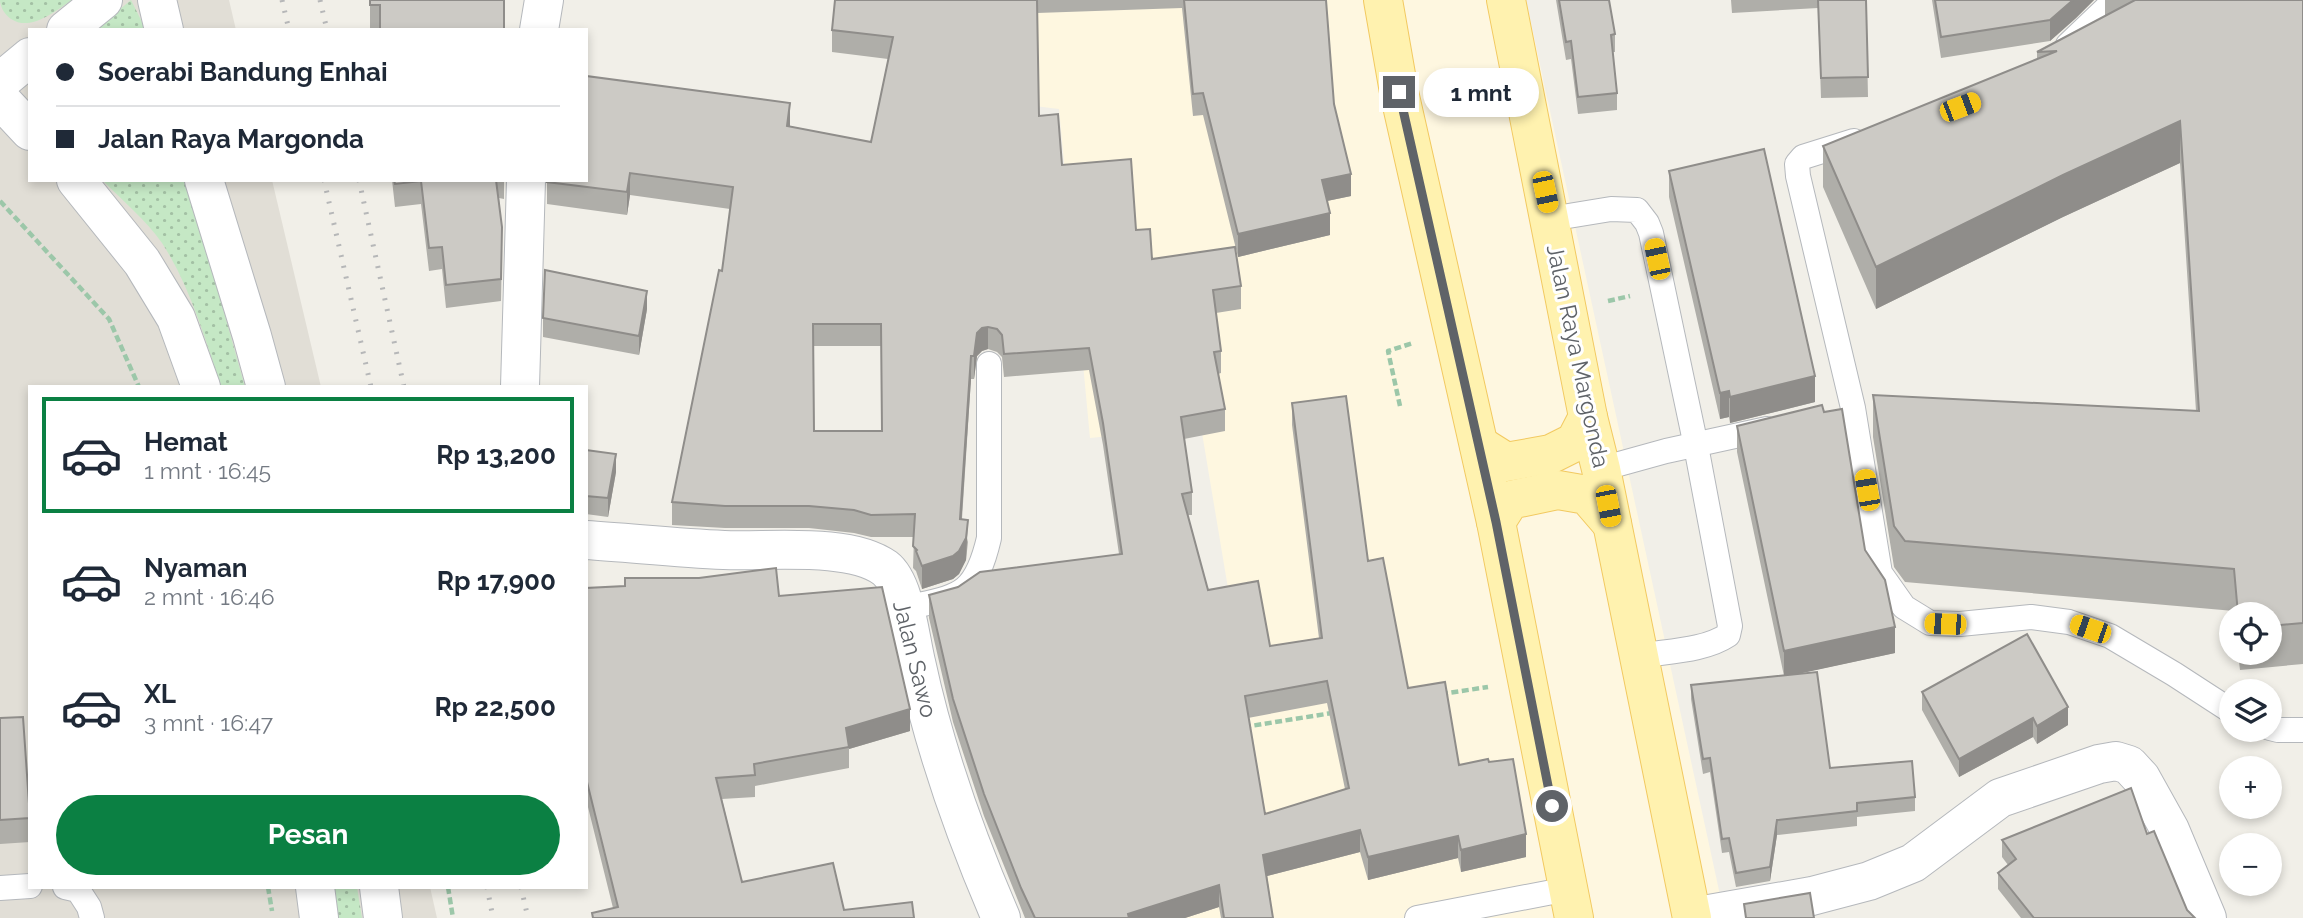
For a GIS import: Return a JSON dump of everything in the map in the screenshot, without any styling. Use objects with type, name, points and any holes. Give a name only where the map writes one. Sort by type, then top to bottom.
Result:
[{"type":"main road","points":[[1382,0],[1399,92],[1496,522],[1571,904]]},
{"type":"main road","name":"Jalan Raya Margonda","points":[[1506,0],[1588,416],[1692,918]]},
{"type":"main road","points":[[1479,446],[1506,462],[1550,454],[1575,442],[1588,416]]},
{"type":"main road","points":[[1496,522],[1510,500],[1558,490],[1587,495],[1612,524]]},
{"type":"street","points":[[68,28],[103,0]]},
{"type":"street","points":[[157,0],[164,28]]},
{"type":"street","points":[[539,28],[544,0]]},
{"type":"street","points":[[0,82],[28,59]]},
{"type":"street","points":[[0,99],[28,129]]},
{"type":"street","points":[[78,182],[149,273],[176,318],[200,385]]},
{"type":"street","points":[[205,182],[253,336],[265,385]]},
{"type":"street","points":[[520,385],[526,182]]},
{"type":"street","name":"Jalan Sawo","points":[[588,540],[726,550],[843,553],[867,559],[887,569],[895,580],[905,608],[936,746],[951,794],[1001,918]]},
{"type":"street","points":[[1692,918],[1812,896],[1868,881],[1913,863],[2000,798],[2099,764],[2116,761],[2129,765],[2141,778],[2170,830],[2207,918]]},
{"type":"street","points":[[315,889],[319,918]]},
{"type":"street","points":[[379,889],[383,918]]},
{"type":"lane","points":[[2048,59],[2069,44],[2115,0]]},
{"type":"lane","points":[[1870,136],[1803,157],[1797,164],[1853,408],[1880,573],[1903,607],[1930,623],[1960,624],[2031,617],[2069,622],[2110,636],[2219,704]]},
{"type":"lane","points":[[1550,219],[1611,209],[1637,210],[1647,223],[1696,446],[1730,626],[1728,635],[1700,645],[1639,656]]},
{"type":"lane","points":[[905,608],[955,596],[967,587],[981,566],[989,538],[989,364]]},
{"type":"lane","points":[[1827,414],[1853,408]]},
{"type":"lane","points":[[1601,469],[1792,422]]},
{"type":"lane","points":[[2282,730],[2303,730]]},
{"type":"lane","points":[[0,888],[28,886]]},
{"type":"lane","points":[[74,889],[78,890],[89,906],[92,918]]},
{"type":"lane","points":[[1417,918],[1571,904]]},
{"type":"path","points":[[0,201],[109,319],[138,385]]},
{"type":"path","points":[[1400,406],[1388,351],[1453,331]]},
{"type":"path","points":[[1433,696],[1527,680]]},
{"type":"path","points":[[1244,727],[1338,712]]},
{"type":"path","points":[[268,889],[273,918]]},
{"type":"path","points":[[448,889],[453,918]]},
{"type":"shaded area","points":[[0,0],[229,0],[236,28],[28,28],[28,182],[272,182],[321,385],[28,385],[28,889],[430,889],[437,918],[0,918]]},
{"type":"shaded area","points":[[964,0],[1526,0],[1725,918],[1034,918],[1272,851],[1201,427],[1090,438],[1059,109],[954,96]]},
{"type":"green space","points":[[0,0],[72,0],[51,14],[27,23],[9,17]]},
{"type":"green space","points":[[131,0],[145,28],[97,28]]},
{"type":"green space","points":[[104,182],[188,182],[244,385],[220,385],[181,277],[162,243],[134,210]]},
{"type":"green space","points":[[333,889],[357,889],[362,918],[338,918]]},
{"type":"building","points":[[370,0],[504,0],[504,28],[380,28],[380,5],[370,5]]},
{"type":"building","points":[[835,0],[1037,0],[1039,116],[1058,114],[1062,165],[1131,159],[1136,230],[1150,229],[1152,259],[1235,247],[1241,286],[1213,290],[1221,351],[1214,352],[1225,409],[1181,417],[1192,492],[1182,494],[1208,590],[1258,581],[1270,646],[1322,638],[1292,403],[1346,396],[1368,561],[1383,558],[1408,688],[1445,682],[1459,765],[1488,759],[1489,762],[1513,759],[1526,834],[1461,850],[1458,836],[1368,857],[1360,830],[1263,855],[1273,918],[1224,918],[1219,885],[1128,914],[1129,918],[1035,918],[984,794],[953,699],[929,595],[958,587],[980,572],[1122,554],[1089,348],[1004,354],[1002,335],[997,329],[982,328],[977,333],[974,356],[971,356],[960,519],[968,520],[966,538],[953,556],[922,566],[913,546],[915,514],[871,515],[854,510],[809,506],[725,506],[672,502],[719,270],[722,271],[733,187],[630,173],[627,192],[547,182],[588,182],[588,76],[790,103],[787,126],[871,142],[893,37],[832,30]],"holes":[[[813,324],[881,324],[882,431],[814,431]],[[1327,681],[1349,788],[1265,814],[1245,696]]]},
{"type":"building","points":[[1184,0],[1326,0],[1334,104],[1351,174],[1322,180],[1330,213],[1238,234],[1203,93],[1193,94]]},
{"type":"building","points":[[1559,0],[1609,0],[1615,34],[1611,35],[1617,93],[1578,97],[1571,41],[1566,42]]},
{"type":"building","points":[[1818,0],[1866,0],[1868,77],[1821,78]]},
{"type":"building","points":[[1935,0],[2073,0],[2050,20],[1941,37]]},
{"type":"building","points":[[2135,0],[2303,0],[2303,623],[2282,625],[2282,602],[2237,602],[2234,569],[1905,541],[1894,526],[1873,395],[2199,411],[2180,121],[1876,267],[1823,146],[2057,51],[2037,52]]},
{"type":"building","points":[[1764,149],[1815,376],[1730,397],[1729,391],[1720,393],[1669,171]]},
{"type":"building","points":[[421,182],[496,182],[502,227],[501,279],[446,285],[442,247],[429,248]]},
{"type":"building","points":[[545,270],[647,291],[639,336],[543,318]]},
{"type":"building","points":[[1822,405],[1824,412],[1842,409],[1865,550],[1885,580],[1895,627],[1784,651],[1737,426]]},
{"type":"building","points":[[588,450],[616,454],[608,498],[588,496]]},
{"type":"building","points":[[776,568],[779,596],[882,587],[910,709],[846,728],[849,747],[754,764],[755,775],[716,778],[742,882],[833,863],[844,910],[912,902],[914,918],[593,918],[592,913],[618,907],[588,786],[588,588],[625,586],[625,578],[699,578]]},
{"type":"building","points":[[2027,634],[2068,707],[2037,726],[2033,718],[1959,759],[1922,692]]},
{"type":"building","points":[[1817,672],[1830,768],[1912,761],[1915,797],[1857,803],[1857,811],[1777,820],[1770,867],[1736,873],[1729,838],[1722,839],[1710,758],[1703,759],[1691,685]]},
{"type":"building","points":[[23,717],[28,818],[0,820],[0,718]]},
{"type":"building","points":[[2131,788],[2147,834],[2154,831],[2187,910],[2195,918],[2034,918],[1998,873],[2016,859],[2002,840]]},
{"type":"building","points":[[1810,893],[1814,918],[1746,918],[1744,904]]},
{"type":"railway","points":[[282,0],[289,28]]},
{"type":"railway","points":[[320,0],[327,28]]},
{"type":"railway","points":[[324,182],[371,385]]},
{"type":"railway","points":[[359,182],[404,385]]},
{"type":"railway","points":[[487,889],[493,918]]},
{"type":"railway","points":[[521,889],[528,918]]},
{"type":"route","points":[[1399,92],[1496,522],[1552,806]]}]
